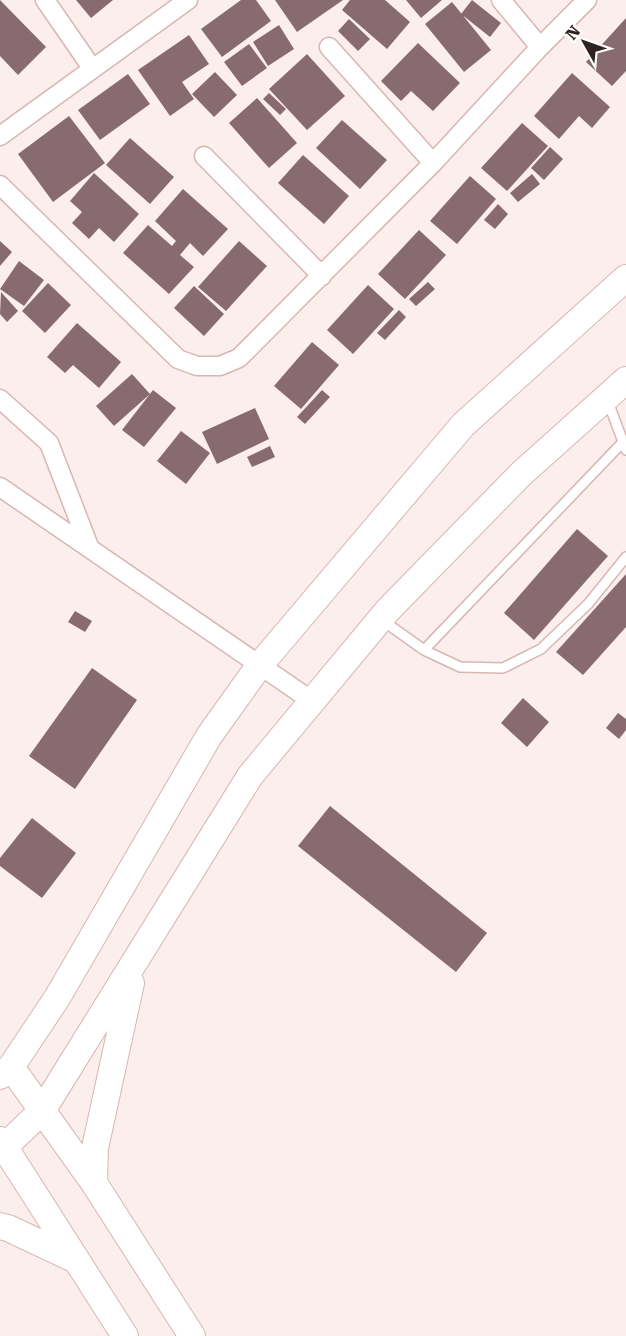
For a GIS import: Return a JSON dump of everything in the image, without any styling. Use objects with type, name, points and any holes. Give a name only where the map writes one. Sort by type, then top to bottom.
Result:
[{"type":"street","points":[[45,0],[92,68]]},
{"type":"street","points":[[0,136],[188,0]]},
{"type":"street","points":[[501,0],[540,46]]},
{"type":"street","points":[[0,185],[178,359],[197,366],[220,366],[239,358],[322,276],[433,163],[540,46],[587,0]]},
{"type":"street","points":[[329,47],[433,163]]},
{"type":"street","points":[[204,156],[322,276]]},
{"type":"street","points":[[192,1336],[94,1183],[42,1112],[5,1072],[57,998],[209,736],[259,666],[463,425],[626,278]]},
{"type":"street","points":[[125,1336],[2,1146],[42,1112],[250,776],[381,618],[521,474],[626,380]]},
{"type":"street","points":[[0,399],[49,443],[90,549]]},
{"type":"street","points":[[0,487],[312,701]]},
{"type":"street","points":[[94,1183],[95,1148],[135,964]]},
{"type":"street","points":[[0,1226],[77,1260]]},
{"type":"lane","points":[[424,650],[624,446],[606,397]]},
{"type":"lane","points":[[381,618],[424,650],[460,667],[503,668],[541,650],[588,604],[626,557]]},
{"type":"building","points":[[0,0],[46,47],[18,75],[0,56]]},
{"type":"building","points":[[76,0],[113,0],[91,18]]},
{"type":"building","points":[[241,0],[256,0],[271,21],[222,57],[201,29]]},
{"type":"building","points":[[275,0],[343,0],[297,32]]},
{"type":"building","points":[[350,0],[385,0],[410,22],[387,49],[342,10]]},
{"type":"building","points":[[406,0],[442,0],[421,18]]},
{"type":"building","points":[[472,0],[501,23],[490,37],[461,14]]},
{"type":"building","points":[[452,2],[491,50],[464,72],[425,24]]},
{"type":"building","points":[[626,18],[626,71],[612,86],[586,62]]},
{"type":"building","points":[[349,19],[370,39],[358,51],[338,31]]},
{"type":"building","points":[[279,25],[294,49],[268,66],[253,42]]},
{"type":"building","points":[[189,35],[209,64],[182,82],[194,99],[170,116],[138,70]]},
{"type":"building","points":[[418,43],[460,83],[433,111],[411,91],[401,101],[381,81]]},
{"type":"building","points":[[249,44],[267,68],[242,86],[224,62]]},
{"type":"building","points":[[307,54],[345,96],[307,130],[269,89]]},
{"type":"building","points":[[215,72],[237,95],[214,117],[192,94]]},
{"type":"building","points":[[572,73],[610,107],[592,128],[579,116],[559,139],[534,116]]},
{"type":"building","points":[[128,74],[150,104],[100,140],[78,110]]},
{"type":"building","points":[[269,93],[286,109],[280,115],[263,99]]},
{"type":"building","points":[[257,98],[297,143],[269,168],[229,123]]},
{"type":"building","points":[[69,116],[105,163],[53,202],[18,154]]},
{"type":"building","points":[[342,120],[387,160],[360,189],[316,148]]},
{"type":"building","points":[[522,123],[548,146],[507,191],[481,168]]},
{"type":"building","points":[[130,138],[174,177],[150,204],[106,165]]},
{"type":"building","points":[[550,147],[563,159],[544,180],[531,168]]},
{"type":"building","points":[[303,155],[349,196],[324,224],[278,183]]},
{"type":"building","points":[[94,173],[139,214],[114,242],[99,228],[89,239],[72,223],[82,212],[70,201]]},
{"type":"building","points":[[532,174],[540,184],[518,202],[510,193]]},
{"type":"building","points":[[470,176],[496,199],[457,244],[430,221]]},
{"type":"building","points":[[183,189],[228,229],[203,256],[190,243],[180,255],[194,267],[169,294],[123,253],[148,225],[172,246],[176,241],[155,221]]},
{"type":"building","points":[[498,204],[508,214],[495,229],[484,220]]},
{"type":"building","points":[[419,230],[446,255],[405,299],[378,274]]},
{"type":"building","points":[[0,241],[12,252],[0,266]]},
{"type":"building","points":[[239,241],[267,266],[226,311],[198,287]]},
{"type":"building","points":[[19,261],[44,280],[24,306],[0,289]]},
{"type":"building","points":[[428,282],[435,289],[416,306],[409,299]]},
{"type":"building","points":[[48,283],[71,305],[45,333],[22,311]]},
{"type":"building","points":[[368,285],[394,309],[353,354],[327,330]]},
{"type":"building","points":[[194,286],[224,314],[204,336],[174,308]]},
{"type":"building","points":[[1,292],[18,311],[7,322],[0,314]]},
{"type":"building","points":[[399,310],[406,317],[385,340],[377,333]]},
{"type":"building","points":[[77,323],[121,362],[99,388],[73,365],[65,373],[47,357]]},
{"type":"building","points":[[312,342],[339,365],[301,409],[274,386]]},
{"type":"building","points":[[132,374],[150,394],[114,426],[96,406]]},
{"type":"building","points":[[153,390],[176,408],[144,447],[122,430]]},
{"type":"building","points":[[322,390],[330,397],[305,424],[297,417]]},
{"type":"building","points":[[255,408],[269,439],[217,464],[202,432]]},
{"type":"building","points":[[181,431],[210,453],[186,484],[157,461]]},
{"type":"building","points":[[270,446],[275,457],[252,467],[247,457]]},
{"type":"building","points":[[577,529],[608,556],[534,640],[504,613]]},
{"type":"building","points":[[626,574],[626,627],[583,675],[556,652]]},
{"type":"building","points":[[75,611],[92,621],[85,632],[68,622]]},
{"type":"building","points":[[92,668],[137,700],[75,789],[29,756]]},
{"type":"building","points":[[523,698],[549,722],[527,747],[501,723]]},
{"type":"building","points":[[618,713],[626,719],[626,730],[619,739],[606,728]]},
{"type":"building","points":[[330,806],[487,933],[456,972],[298,846]]},
{"type":"building","points":[[32,818],[76,853],[42,898],[0,866],[0,858]]}]
